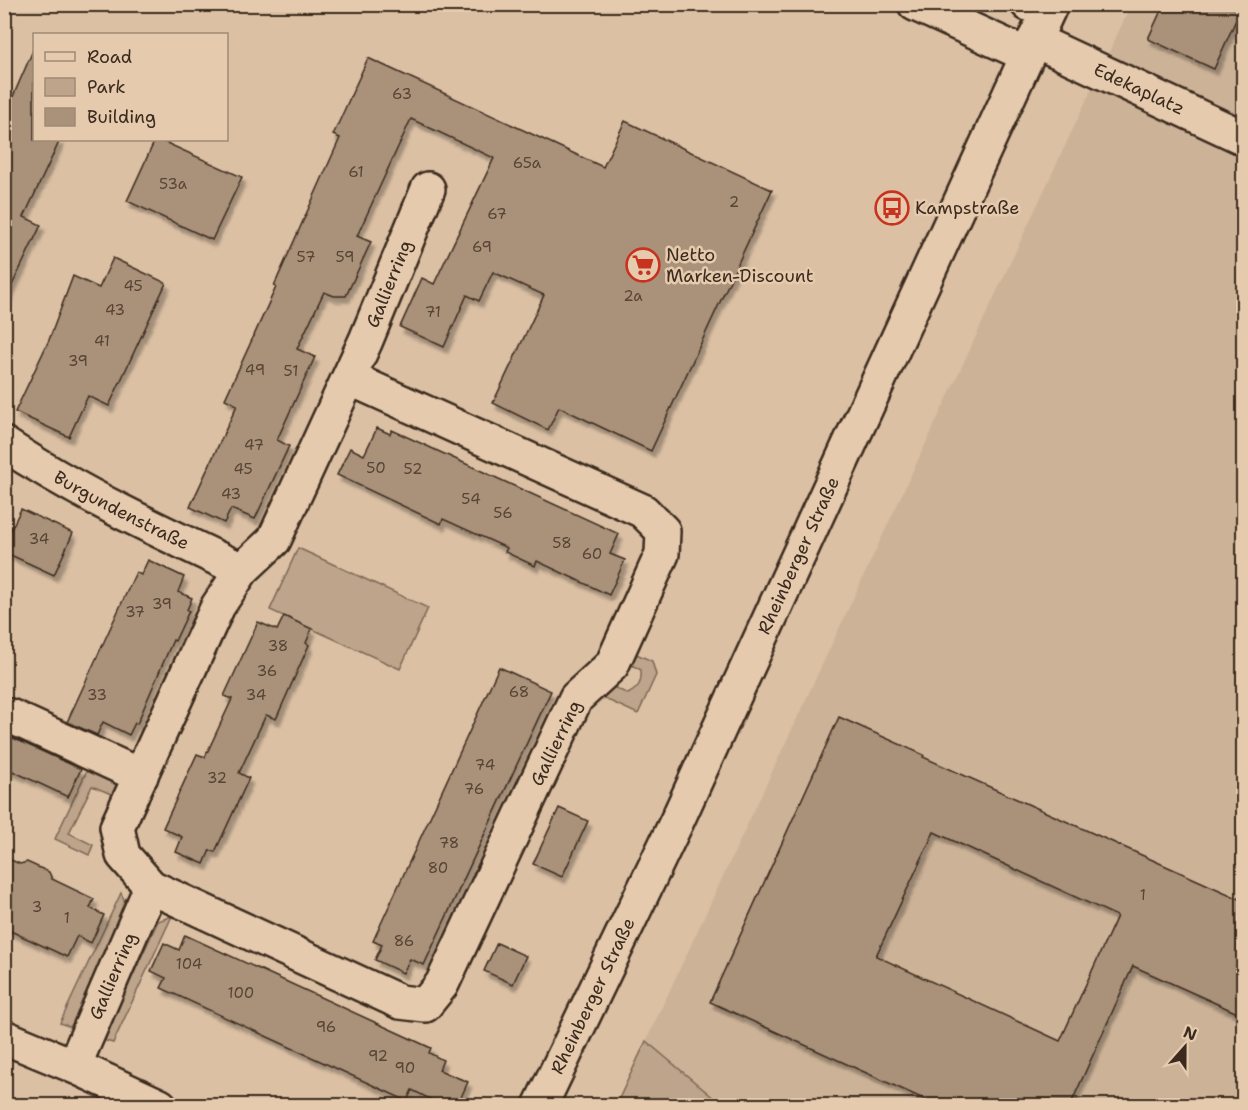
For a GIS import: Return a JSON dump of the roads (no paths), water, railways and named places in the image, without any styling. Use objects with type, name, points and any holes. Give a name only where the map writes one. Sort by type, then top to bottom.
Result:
[{"type":"street","points":[[915,4],[1031,48]]},
{"type":"street","name":"Rheinberger Straße","points":[[540,1106],[677,821],[1031,48],[1042,6]]},
{"type":"street","name":"Edekaplatz","points":[[1031,48],[1244,138]]},
{"type":"street","name":"Gallierring","points":[[349,378],[643,510],[663,531],[662,554],[612,665],[576,698],[442,984],[425,1005],[400,1002],[151,887],[123,855],[117,827],[218,606],[242,570],[274,540],[349,378],[428,189]]},
{"type":"street","name":"Burgundenstraße","points":[[4,444],[140,522],[242,570]]},
{"type":"street","points":[[10,716],[141,776]]},
{"type":"street","name":"Gallierring","points":[[74,1066],[151,887]]},
{"type":"street","points":[[4,1037],[160,1106]]},
{"type":"place","name":"Kampstraße","points":[[892,208]]},
{"type":"place","name":"Netto Marken-Discount","points":[[643,265]]}]
